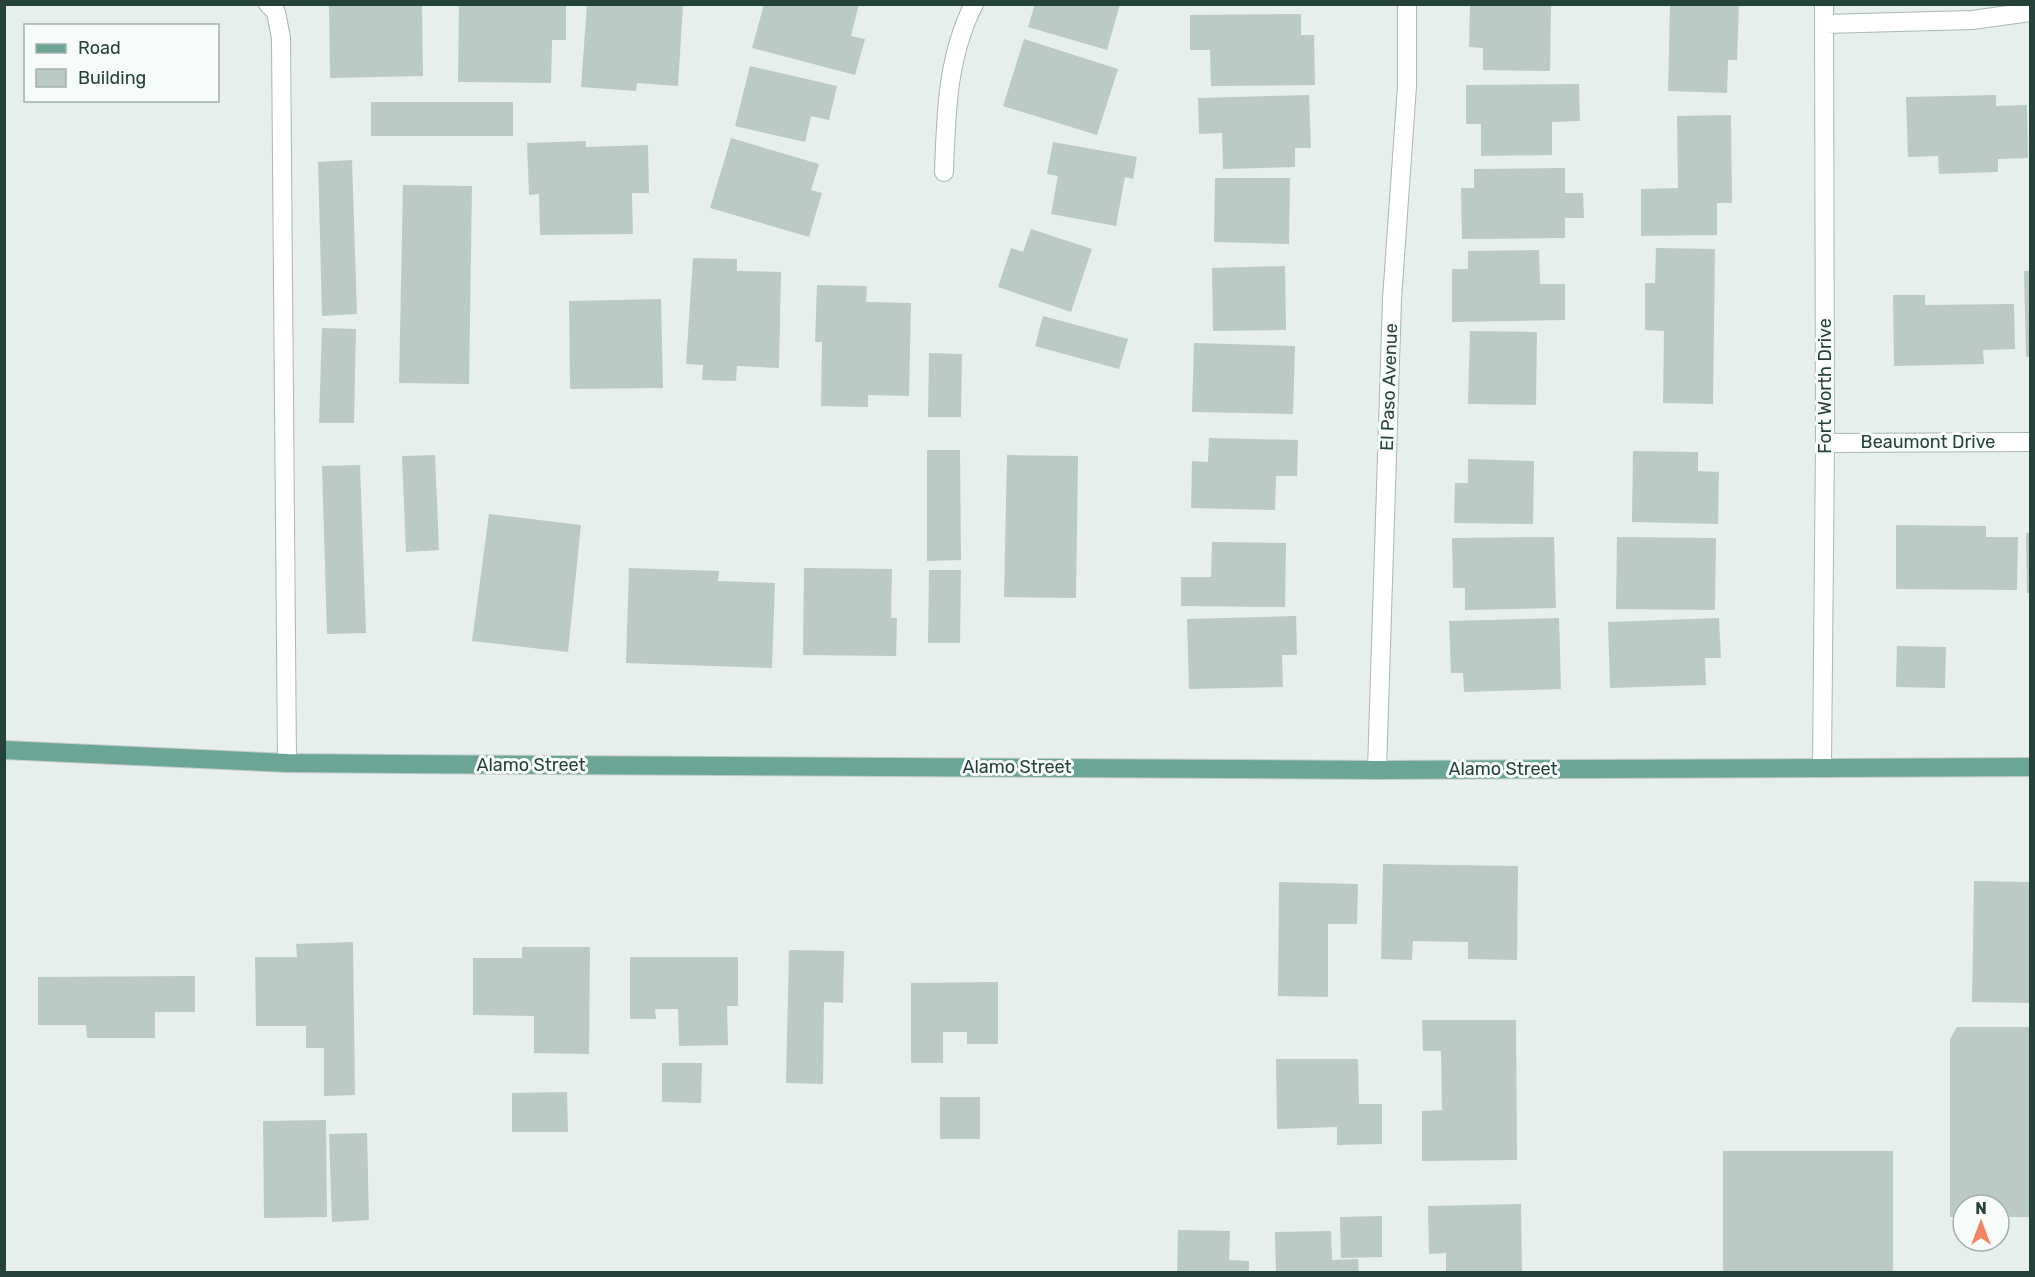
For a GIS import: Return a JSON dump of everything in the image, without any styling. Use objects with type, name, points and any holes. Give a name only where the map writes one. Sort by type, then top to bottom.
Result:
[{"type":"main road","name":"Alamo Street","points":[[4,750],[287,763],[1377,770],[2031,767]]},
{"type":"street","points":[[268,4],[276,12],[281,38],[287,763]]},
{"type":"street","points":[[944,172],[947,89],[965,22],[974,4]]},
{"type":"street","name":"El Paso Avenue","points":[[1377,770],[1392,299],[1407,86],[1407,4]]},
{"type":"street","name":"Fort Worth Drive","points":[[1822,767],[1826,443],[1824,4]]},
{"type":"street","points":[[1824,24],[1972,20],[2031,12]]},
{"type":"street","name":"Beaumont Drive","points":[[1826,443],[2031,442]]},
{"type":"building","points":[[329,4],[422,4],[423,76],[330,78]]},
{"type":"building","points":[[459,4],[566,4],[566,40],[552,40],[551,83],[458,82]]},
{"type":"building","points":[[587,4],[683,4],[678,86],[637,83],[636,91],[581,87]]},
{"type":"building","points":[[764,4],[859,4],[851,36],[865,39],[855,75],[752,48]]},
{"type":"building","points":[[1035,4],[1120,4],[1107,50],[1028,27]]},
{"type":"building","points":[[1670,4],[1739,4],[1737,60],[1728,60],[1727,93],[1668,91]]},
{"type":"building","points":[[1470,6],[1551,6],[1550,71],[1483,70],[1483,48],[1469,47]]},
{"type":"building","points":[[1301,14],[1301,35],[1314,35],[1315,85],[1211,86],[1210,50],[1190,50],[1190,15]]},
{"type":"building","points":[[1024,39],[1118,69],[1097,135],[1003,106]]},
{"type":"building","points":[[750,66],[837,86],[829,120],[811,116],[805,142],[735,126]]},
{"type":"building","points":[[1579,84],[1580,121],[1552,122],[1552,155],[1481,156],[1481,124],[1466,124],[1466,85]]},
{"type":"building","points":[[1309,95],[1311,148],[1295,148],[1295,167],[1223,169],[1222,133],[1199,134],[1198,98]]},
{"type":"building","points":[[1996,95],[1996,106],[2027,105],[2028,158],[1998,159],[1998,172],[1939,174],[1938,156],[1908,157],[1906,97]]},
{"type":"building","points":[[371,102],[513,102],[513,136],[371,136]]},
{"type":"building","points":[[1731,115],[1732,203],[1717,203],[1717,235],[1641,236],[1641,189],[1678,188],[1677,116]]},
{"type":"building","points":[[731,138],[819,164],[811,190],[822,193],[809,237],[710,208]]},
{"type":"building","points":[[586,141],[586,147],[648,145],[649,193],[632,193],[633,234],[540,235],[539,194],[529,195],[527,143]]},
{"type":"building","points":[[1053,142],[1137,157],[1133,179],[1125,177],[1116,226],[1051,214],[1058,176],[1047,174]]},
{"type":"building","points":[[352,160],[357,314],[322,316],[318,162]]},
{"type":"building","points":[[1565,168],[1565,193],[1583,193],[1584,218],[1565,218],[1565,238],[1462,239],[1461,188],[1474,188],[1474,169]]},
{"type":"building","points":[[1215,178],[1290,178],[1289,244],[1214,242]]},
{"type":"building","points":[[403,185],[472,186],[469,384],[399,383]]},
{"type":"building","points":[[1031,229],[1092,249],[1071,312],[998,287],[1011,248],[1023,252]]},
{"type":"building","points":[[1656,248],[1715,249],[1713,404],[1663,403],[1664,331],[1645,330],[1645,283],[1655,283]]},
{"type":"building","points":[[1539,250],[1540,284],[1565,284],[1565,320],[1452,322],[1452,269],[1468,269],[1468,251]]},
{"type":"building","points":[[693,258],[737,259],[737,271],[781,272],[779,368],[737,366],[736,381],[702,380],[703,365],[686,364]]},
{"type":"building","points":[[1285,266],[1286,330],[1213,331],[1212,268]]},
{"type":"building","points":[[2024,271],[2030,271],[2030,357],[2026,357]]},
{"type":"building","points":[[817,285],[867,286],[866,302],[911,303],[909,396],[868,395],[868,407],[821,406],[822,342],[815,342]]},
{"type":"building","points":[[1893,295],[1925,295],[1925,305],[2014,304],[2015,349],[1983,350],[1984,364],[1894,366]]},
{"type":"building","points":[[661,299],[663,388],[570,389],[569,301]]},
{"type":"building","points":[[1043,316],[1128,339],[1119,369],[1035,346]]},
{"type":"building","points":[[322,328],[356,329],[354,423],[319,423]]},
{"type":"building","points":[[1470,331],[1537,332],[1536,405],[1468,404]]},
{"type":"building","points":[[1194,343],[1295,346],[1293,414],[1192,412]]},
{"type":"building","points":[[929,353],[962,354],[961,417],[928,417]]},
{"type":"building","points":[[1209,438],[1298,440],[1297,476],[1276,476],[1275,510],[1191,508],[1192,461],[1208,462]]},
{"type":"building","points":[[927,450],[960,450],[961,560],[927,561]]},
{"type":"building","points":[[1633,451],[1698,452],[1698,471],[1719,472],[1718,524],[1632,522]]},
{"type":"building","points":[[435,455],[439,550],[406,552],[402,456]]},
{"type":"building","points":[[1007,455],[1078,456],[1076,598],[1004,597]]},
{"type":"building","points":[[1468,459],[1534,461],[1533,524],[1454,523],[1455,483],[1468,483]]},
{"type":"building","points":[[360,465],[366,633],[327,634],[322,466]]},
{"type":"building","points":[[489,514],[581,525],[568,652],[472,641]]},
{"type":"building","points":[[1896,525],[1986,526],[1986,537],[2018,537],[2017,590],[1896,589]]},
{"type":"building","points":[[2026,533],[2030,533],[2030,593],[2027,593]]},
{"type":"building","points":[[1554,537],[1556,608],[1465,610],[1465,588],[1453,588],[1452,538]]},
{"type":"building","points":[[1617,537],[1716,538],[1715,610],[1616,609]]},
{"type":"building","points":[[1212,542],[1286,543],[1285,607],[1181,606],[1181,577],[1211,577]]},
{"type":"building","points":[[629,568],[719,571],[718,581],[775,583],[772,668],[626,663]]},
{"type":"building","points":[[804,568],[892,569],[891,618],[897,618],[896,656],[803,655]]},
{"type":"building","points":[[929,570],[961,570],[960,643],[928,643]]},
{"type":"building","points":[[1296,616],[1297,655],[1282,655],[1283,687],[1189,689],[1187,619]]},
{"type":"building","points":[[1559,618],[1561,689],[1464,692],[1463,673],[1451,673],[1449,621]]},
{"type":"building","points":[[1719,618],[1721,658],[1705,658],[1706,685],[1610,688],[1608,622]]},
{"type":"building","points":[[1897,646],[1946,647],[1945,688],[1896,687]]},
{"type":"building","points":[[1383,864],[1518,866],[1517,960],[1468,959],[1468,942],[1413,941],[1412,960],[1381,959]]},
{"type":"building","points":[[1974,881],[2030,882],[2030,1003],[1972,1002]]},
{"type":"building","points":[[1279,882],[1358,884],[1357,924],[1328,924],[1328,997],[1278,996]]},
{"type":"building","points":[[353,942],[355,1095],[324,1096],[324,1048],[306,1048],[306,1026],[256,1026],[255,957],[297,957],[296,944]]},
{"type":"building","points":[[522,947],[590,947],[589,1054],[534,1053],[534,1016],[473,1015],[473,958],[522,958]]},
{"type":"building","points":[[789,950],[844,951],[843,1003],[824,1002],[823,1084],[786,1083]]},
{"type":"building","points":[[630,957],[738,957],[738,1006],[727,1006],[728,1045],[679,1046],[678,1009],[655,1009],[656,1019],[630,1019]]},
{"type":"building","points":[[195,976],[195,1012],[155,1012],[155,1038],[87,1038],[86,1025],[38,1025],[38,977]]},
{"type":"building","points":[[998,982],[998,1044],[967,1044],[967,1032],[943,1032],[943,1063],[911,1063],[911,983]]},
{"type":"building","points":[[1422,1020],[1516,1020],[1517,1160],[1422,1161],[1422,1111],[1442,1110],[1441,1051],[1423,1051]]},
{"type":"building","points":[[1957,1027],[2030,1027],[2030,1217],[2011,1217],[2011,1193],[1951,1193],[1950,1217],[1950,1039]]},
{"type":"building","points":[[1276,1059],[1358,1059],[1359,1104],[1382,1104],[1382,1144],[1337,1145],[1337,1127],[1277,1129]]},
{"type":"building","points":[[662,1063],[702,1063],[701,1103],[662,1102]]},
{"type":"building","points":[[567,1092],[568,1132],[512,1132],[512,1093]]},
{"type":"building","points":[[940,1097],[980,1097],[980,1139],[940,1139]]},
{"type":"building","points":[[326,1120],[327,1217],[264,1218],[263,1121]]},
{"type":"building","points":[[367,1133],[369,1220],[332,1222],[329,1134]]},
{"type":"building","points":[[1723,1151],[1893,1151],[1893,1272],[1723,1272]]},
{"type":"building","points":[[1521,1204],[1522,1272],[1446,1272],[1446,1253],[1429,1254],[1428,1206]]},
{"type":"building","points":[[1382,1216],[1382,1257],[1341,1258],[1340,1217]]},
{"type":"building","points":[[1178,1230],[1230,1231],[1229,1260],[1249,1261],[1249,1272],[1177,1272]]},
{"type":"building","points":[[1331,1231],[1332,1260],[1358,1259],[1359,1272],[1276,1272],[1275,1232]]}]
